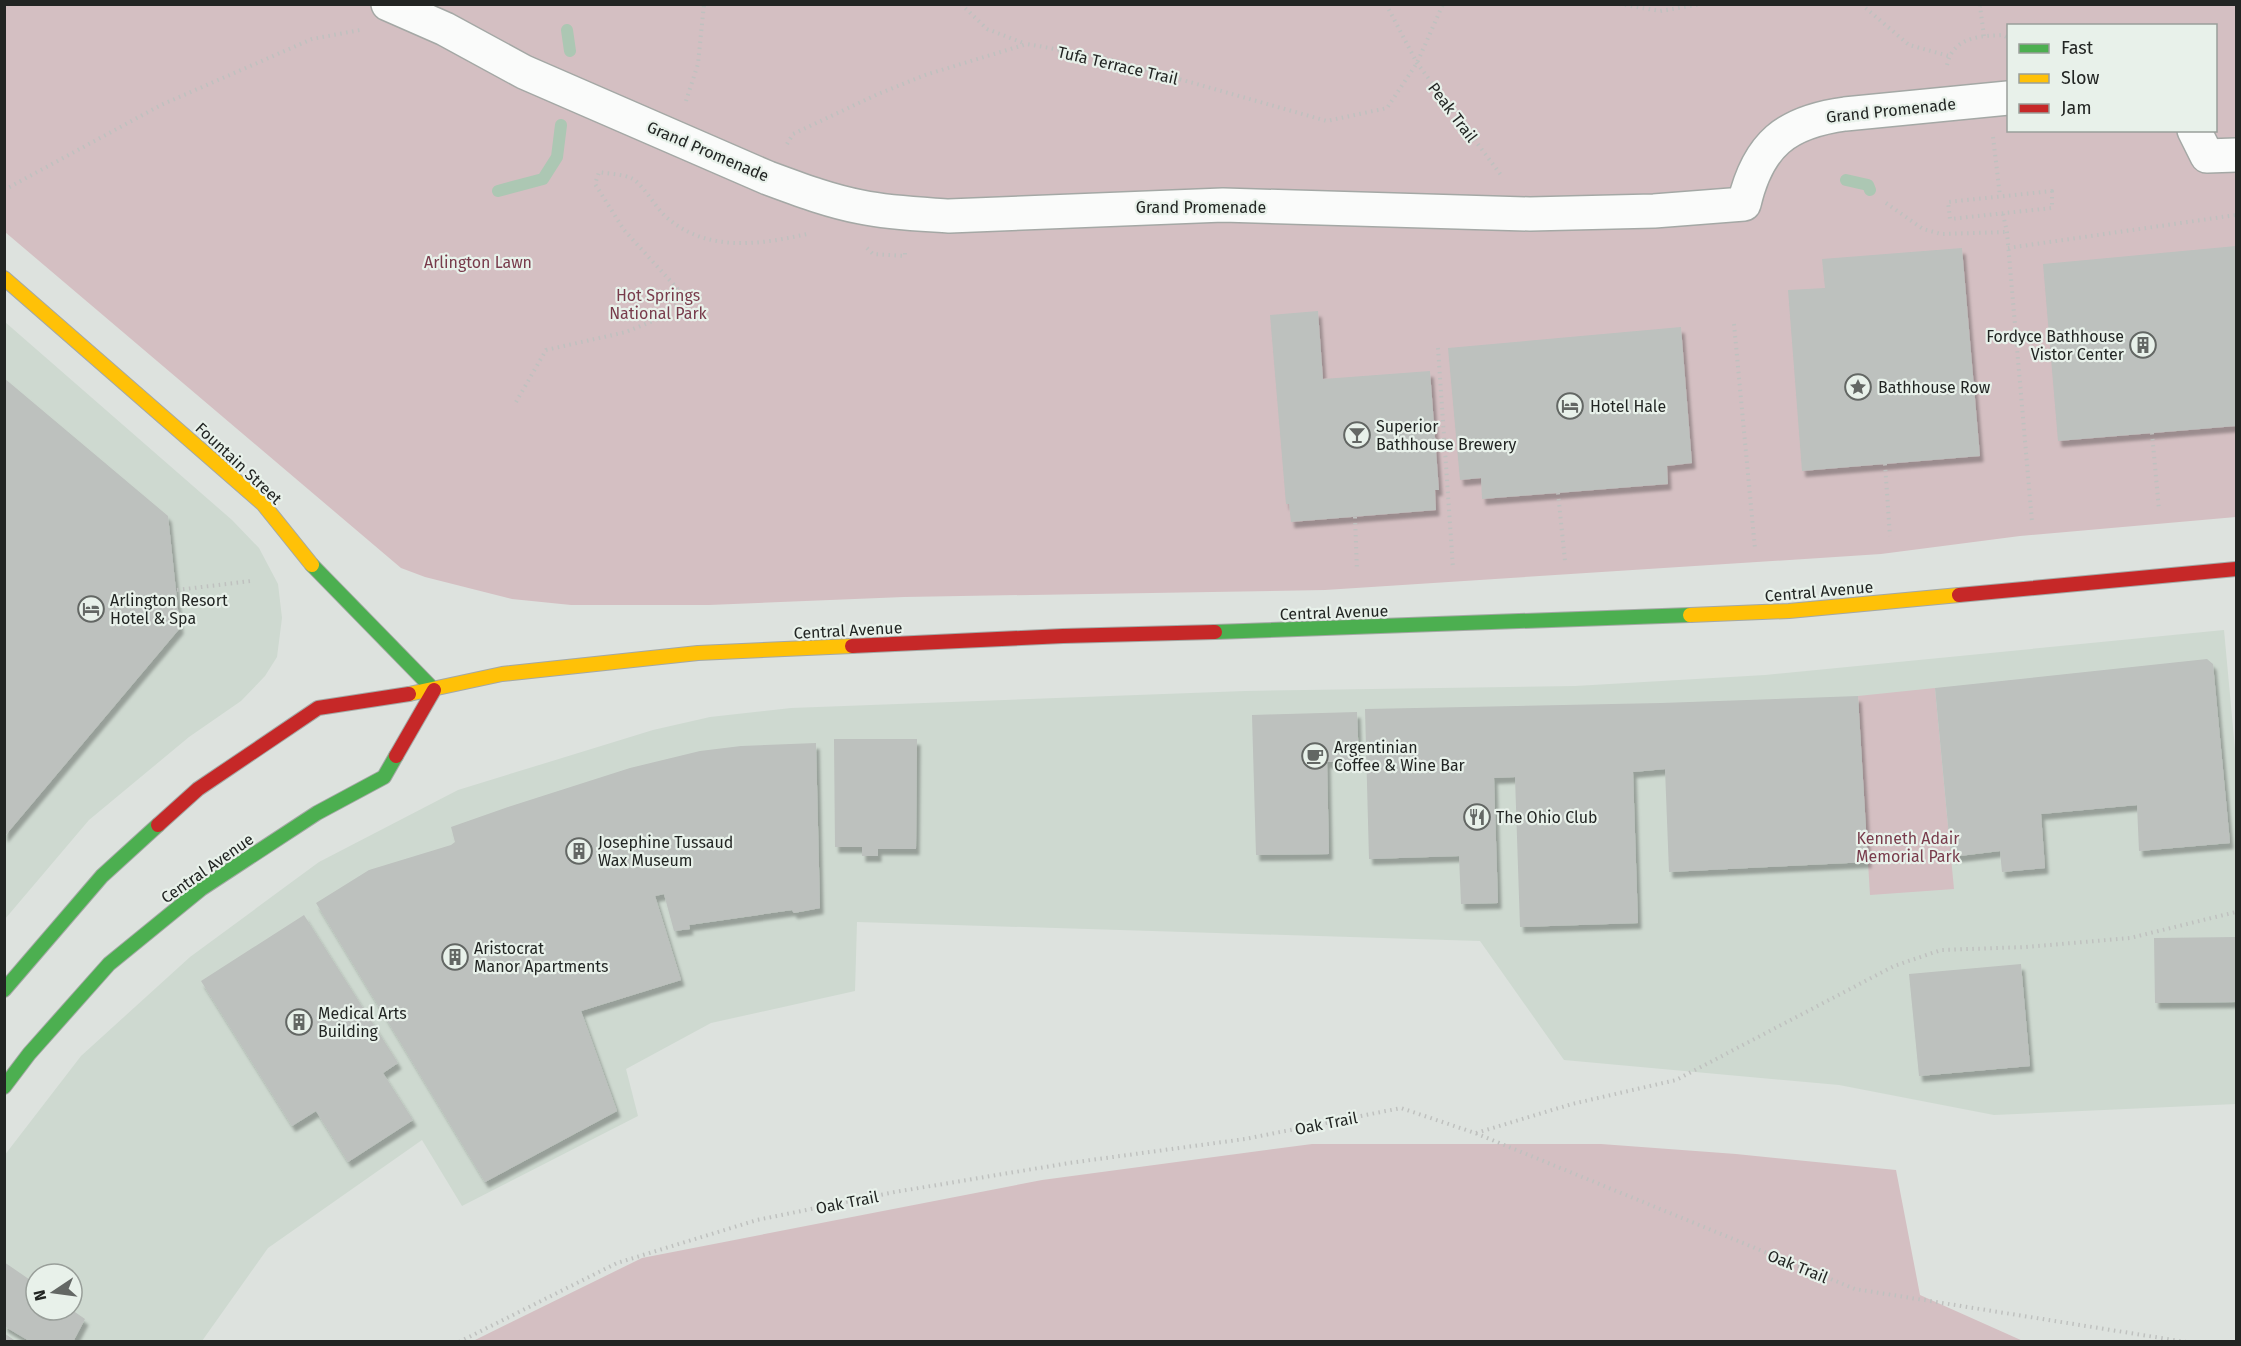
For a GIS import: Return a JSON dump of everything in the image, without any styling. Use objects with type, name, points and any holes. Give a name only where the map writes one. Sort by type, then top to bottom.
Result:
[{"type":"main road","name":"Fountain Street","points":[[4,278],[263,504],[310,562],[434,690]]},
{"type":"main road","name":"Central Avenue","points":[[4,990],[102,876],[198,789],[318,708],[434,690],[502,674],[698,653],[1063,636],[1361,628],[1789,611],[2236,569]]},
{"type":"main road","name":"Central Avenue","points":[[4,1087],[29,1054],[109,964],[173,911],[201,889],[317,813],[384,777],[434,690]]},
{"type":"street","name":"Grand Promenade","points":[[388,4],[445,29],[524,72],[768,178],[860,207],[938,215],[1223,205],[1530,214],[1654,211],[1744,204],[1748,185],[1758,162],[1782,135],[1801,123],[1819,117],[2007,98]]},
{"type":"street","points":[[2195,132],[2207,156],[2236,155]]},
{"type":"path","points":[[675,137],[698,64],[704,4]]},
{"type":"path","points":[[961,4],[987,29],[1027,44]]},
{"type":"path","name":"Peak Trail","points":[[1386,4],[1417,63],[1530,214]]},
{"type":"path","name":"Tufa Terrace Trail","points":[[768,178],[793,134],[878,94],[925,75],[1027,44],[1105,58],[1327,121],[1387,108],[1417,63],[1443,4]]},
{"type":"path","points":[[1619,4],[1660,11],[1702,4]]},
{"type":"path","points":[[1861,4],[1909,45],[1949,56]]},
{"type":"path","points":[[1984,36],[1980,6],[1985,4]]},
{"type":"path","points":[[4,190],[161,105],[312,39],[421,20]]},
{"type":"path","points":[[1953,105],[1946,67],[1954,47],[1967,39],[2003,35],[2007,37]]},
{"type":"path","points":[[1995,152],[2000,196]]},
{"type":"path","points":[[516,402],[546,350],[626,332],[660,318],[685,297],[624,230],[595,184],[599,172],[632,178],[664,215],[688,233],[710,242],[767,243],[813,232]]},
{"type":"path","points":[[2052,191],[2052,208],[1950,219],[1948,202],[2000,196],[2052,191]]},
{"type":"path","points":[[1886,203],[1923,229],[1941,234],[2007,232]]},
{"type":"path","points":[[2003,214],[2007,232],[2032,522]]},
{"type":"path","points":[[2008,248],[2236,215]]},
{"type":"path","points":[[1734,324],[1755,549]]},
{"type":"path","points":[[1438,348],[1453,568]]},
{"type":"path","points":[[2152,433],[2159,510]]},
{"type":"path","points":[[1885,464],[1890,536]]},
{"type":"path","points":[[1558,493],[1565,561]]},
{"type":"path","points":[[1355,517],[1357,571]]},
{"type":"path","points":[[177,590],[251,581]]},
{"type":"path","points":[[1475,1133],[1572,1104],[1676,1080],[1894,966],[1941,950],[2026,947],[2130,938],[2236,912]]},
{"type":"path","name":"Oak Trail","points":[[459,1341],[617,1263],[757,1220],[895,1192],[1245,1139],[1401,1108],[1475,1133],[1856,1289],[2186,1341]]},
{"type":"shaded area","points":[[5,322],[232,520],[259,548],[278,584],[282,618],[277,657],[265,676],[241,701],[189,737],[89,820],[5,919]]},
{"type":"shaded area","points":[[2224,630],[2236,760],[2236,1104],[1994,1115],[1839,1085],[1564,1060],[1480,941],[857,922],[855,991],[711,1023],[626,1069],[638,1116],[462,1206],[422,1140],[268,1248],[202,1341],[5,1341],[4,1156],[81,1056],[190,957],[319,862],[458,790],[653,730],[710,717],[791,708],[1245,691],[1575,686],[1765,675]]},
{"type":"green space","name":"Hot Springs National Park","points":[[4,5],[2236,5],[2236,517],[2020,536],[1881,554],[1325,590],[904,597],[709,605],[571,605],[512,599],[425,577],[401,568],[5,232]]},
{"type":"green space","name":"Kenneth Adair Memorial Park","points":[[1935,688],[1954,889],[1870,895],[1858,696]]},
{"type":"green space","points":[[1312,1144],[1601,1144],[1736,1154],[1896,1170],[1920,1295],[2023,1341],[473,1341],[642,1258],[1042,1180]]},
{"type":"building","name":"Fordyce Bathhouse Vistor Center","points":[[2236,246],[2236,426],[2058,441],[2043,264]]},
{"type":"building","points":[[1962,248],[1980,456],[1802,471],[1788,290],[1825,288],[1822,259]]},
{"type":"building","name":"Superior Bathhouse Brewery","points":[[1318,311],[1323,379],[1430,371],[1439,490],[1435,490],[1436,510],[1291,522],[1289,504],[1286,504],[1270,315]]},
{"type":"building","name":"Hotel Hale","points":[[1681,327],[1692,463],[1667,466],[1668,484],[1482,499],[1481,478],[1460,480],[1448,348]]},
{"type":"building","name":"Arlington Resort Hotel & Spa","points":[[4,378],[168,516],[180,628],[4,837]]},
{"type":"building","points":[[2207,659],[2213,664],[2230,843],[2139,851],[2137,805],[2041,814],[2045,868],[2002,872],[2000,851],[1951,857],[1935,688]]},
{"type":"building","points":[[1858,696],[1868,862],[1669,872],[1665,769],[1633,772],[1638,923],[1520,927],[1515,777],[1494,778],[1498,903],[1461,904],[1459,856],[1369,859],[1365,709],[1661,703]]},
{"type":"building","points":[[1357,712],[1359,762],[1327,762],[1329,854],[1256,855],[1252,715]]},
{"type":"building","points":[[834,739],[917,739],[916,849],[878,849],[878,856],[862,856],[862,847],[835,847]]},
{"type":"building","points":[[816,743],[820,908],[689,925],[690,929],[674,931],[664,894],[655,896],[681,980],[581,1011],[617,1111],[485,1182],[316,903],[369,870],[451,845],[455,842],[451,827],[508,807],[630,768],[700,751],[741,746]]},
{"type":"building","name":"Medical Arts Building","points":[[304,915],[398,1063],[383,1073],[413,1120],[348,1162],[316,1111],[292,1126],[201,981]]},
{"type":"building","points":[[2236,937],[2236,1002],[2155,1003],[2154,938]]},
{"type":"building","points":[[2021,964],[2030,1066],[1919,1076],[1909,974]]},
{"type":"building","points":[[4,1262],[24,1276],[24,1322],[83,1322],[73,1342],[31,1342],[4,1326]]},
{"type":"building","points":[[4,1333],[17,1342],[4,1342]]},
{"type":"waterway","points":[[567,30],[570,51]]},
{"type":"waterway","points":[[498,191],[543,179],[557,157],[561,125]]},
{"type":"waterway","points":[[1846,180],[1868,185],[1870,190]]},
{"type":"traffic: fast","points":[[312,565],[434,690]]},
{"type":"traffic: fast","points":[[1215,632],[1690,615]]},
{"type":"traffic: fast","points":[[4,1087],[29,1054],[109,964],[201,889],[317,813],[384,777],[396,756]]},
{"type":"traffic: fast","points":[[4,990],[102,876],[158,825]]},
{"type":"traffic: slow","points":[[4,278],[263,504],[312,565]]},
{"type":"traffic: slow","points":[[1690,615],[1789,611],[1959,595]]},
{"type":"traffic: slow","points":[[409,694],[502,674],[698,653],[852,646]]},
{"type":"traffic: jam","points":[[1959,595],[2236,569]]},
{"type":"traffic: jam","points":[[852,646],[1063,636],[1215,632]]},
{"type":"traffic: jam","points":[[396,756],[434,690]]},
{"type":"traffic: jam","points":[[158,825],[198,789],[318,708],[409,694]]},
{"type":"place","name":"Fordyce Bathhouse Vistor Center","points":[[2143,345]]},
{"type":"place","name":"Bathhouse Row","points":[[1858,387]]},
{"type":"place","name":"Hotel Hale","points":[[1570,406]]},
{"type":"place","name":"Superior Bathhouse Brewery","points":[[1357,435]]},
{"type":"place","name":"Arlington Resort Hotel & Spa","points":[[91,609]]},
{"type":"place","name":"Argentinian Coffee & Wine Bar","points":[[1315,756]]},
{"type":"place","name":"The Ohio Club","points":[[1477,817]]},
{"type":"place","name":"Josephine Tussaud Wax Museum","points":[[579,851]]},
{"type":"place","name":"Aristocrat Manor Apartments","points":[[455,957]]},
{"type":"place","name":"Medical Arts Building","points":[[299,1022]]},
{"type":"park label","name":"Arlington Lawn","points":[[478,262]]}]
